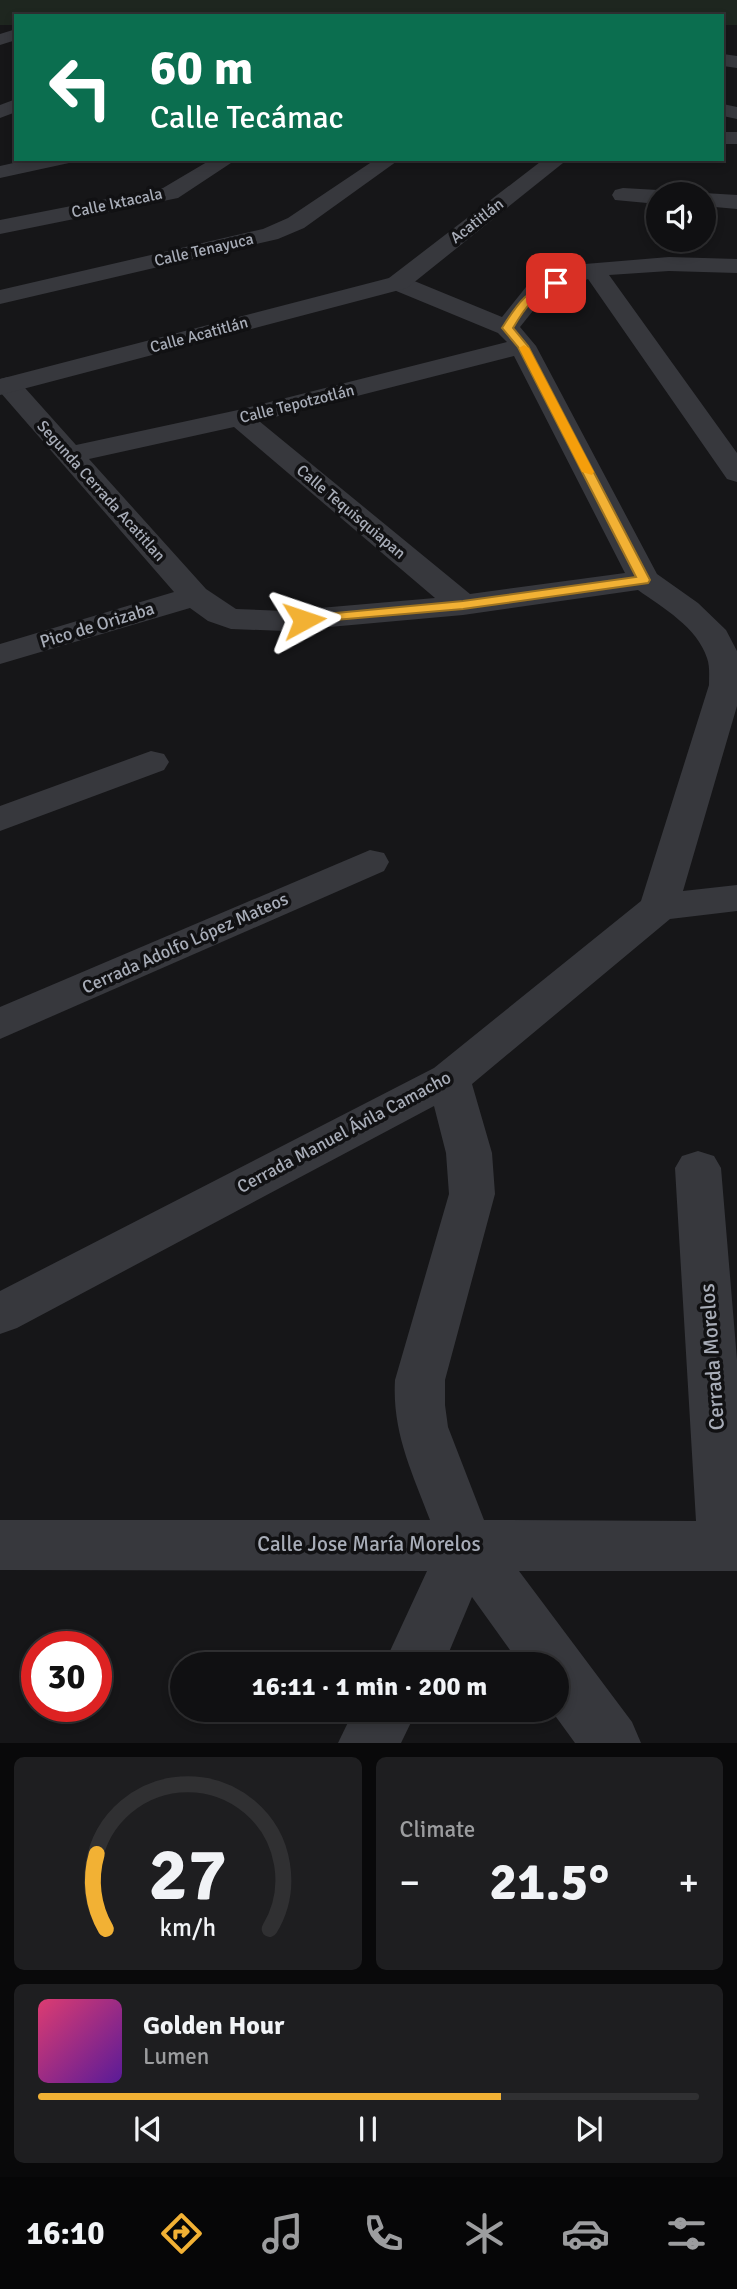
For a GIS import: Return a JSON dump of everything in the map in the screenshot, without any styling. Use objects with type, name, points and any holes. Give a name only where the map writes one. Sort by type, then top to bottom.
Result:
[{"type":"street","points":[[737,49],[733,52],[737,54]]},
{"type":"street","points":[[0,172],[52,161]]},
{"type":"street","name":"Calle Ixtacala","points":[[0,228],[170,192],[224,161]]},
{"type":"street","name":"Calle Tenayuca","points":[[0,297],[270,234],[296,223],[387,161]]},
{"type":"street","name":"Acatitlán","points":[[398,284],[555,161]]},
{"type":"street","points":[[623,195],[646,196]]},
{"type":"street","points":[[716,201],[737,202]]},
{"type":"street","points":[[515,337],[522,305],[535,292],[593,269],[656,264],[737,266]]},
{"type":"street","points":[[593,269],[737,473]]},
{"type":"street","points":[[398,284],[515,337],[644,580],[687,610],[714,637],[725,660],[726,685],[659,907],[737,898]]},
{"type":"street","name":"Calle Acatitlán","points":[[4,386],[398,284]]},
{"type":"street","name":"Calle Tepotzotlán","points":[[69,455],[239,418],[515,337]]},
{"type":"street","name":"Segunda Cerrada Acatitlan","points":[[4,386],[194,596],[219,614],[244,620],[285,621],[463,605],[644,580]]},
{"type":"street","name":"Calle Tequisquiapan","points":[[239,418],[463,605]]},
{"type":"street","name":"Pico de Orizaba","points":[[0,654],[194,596]]},
{"type":"street","points":[[0,819],[151,762]]},
{"type":"street","name":"Cerrada Adolfo López Mateos","points":[[0,1024],[370,862]]},
{"type":"street","name":"Cerrada Manuel Ávila Camacho","points":[[0,1314],[449,1079],[659,907]]},
{"type":"street","points":[[449,1079],[470,1153],[472,1194],[420,1380],[422,1427],[466,1544],[545,1652]]},
{"type":"street","name":"Cerrada Morelos","points":[[698,1168],[731,1545]]},
{"type":"street","points":[[420,1652],[466,1544]]},
{"type":"street","name":"Calle Jose María Morelos","points":[[0,1545],[731,1545]]},
{"type":"street","points":[[569,1685],[611,1743]]},
{"type":"street","points":[[368,1743],[380,1722]]},
{"type":"shaded area","points":[[0,0],[737,0],[737,25],[724,25],[724,14],[14,14],[14,25],[0,25]]},
{"type":"slow traffic","points":[[524,348],[588,472]]},
{"type":"route","points":[[304,620],[463,605],[644,580],[523,346],[507,328],[522,305],[535,292],[556,283]]}]
